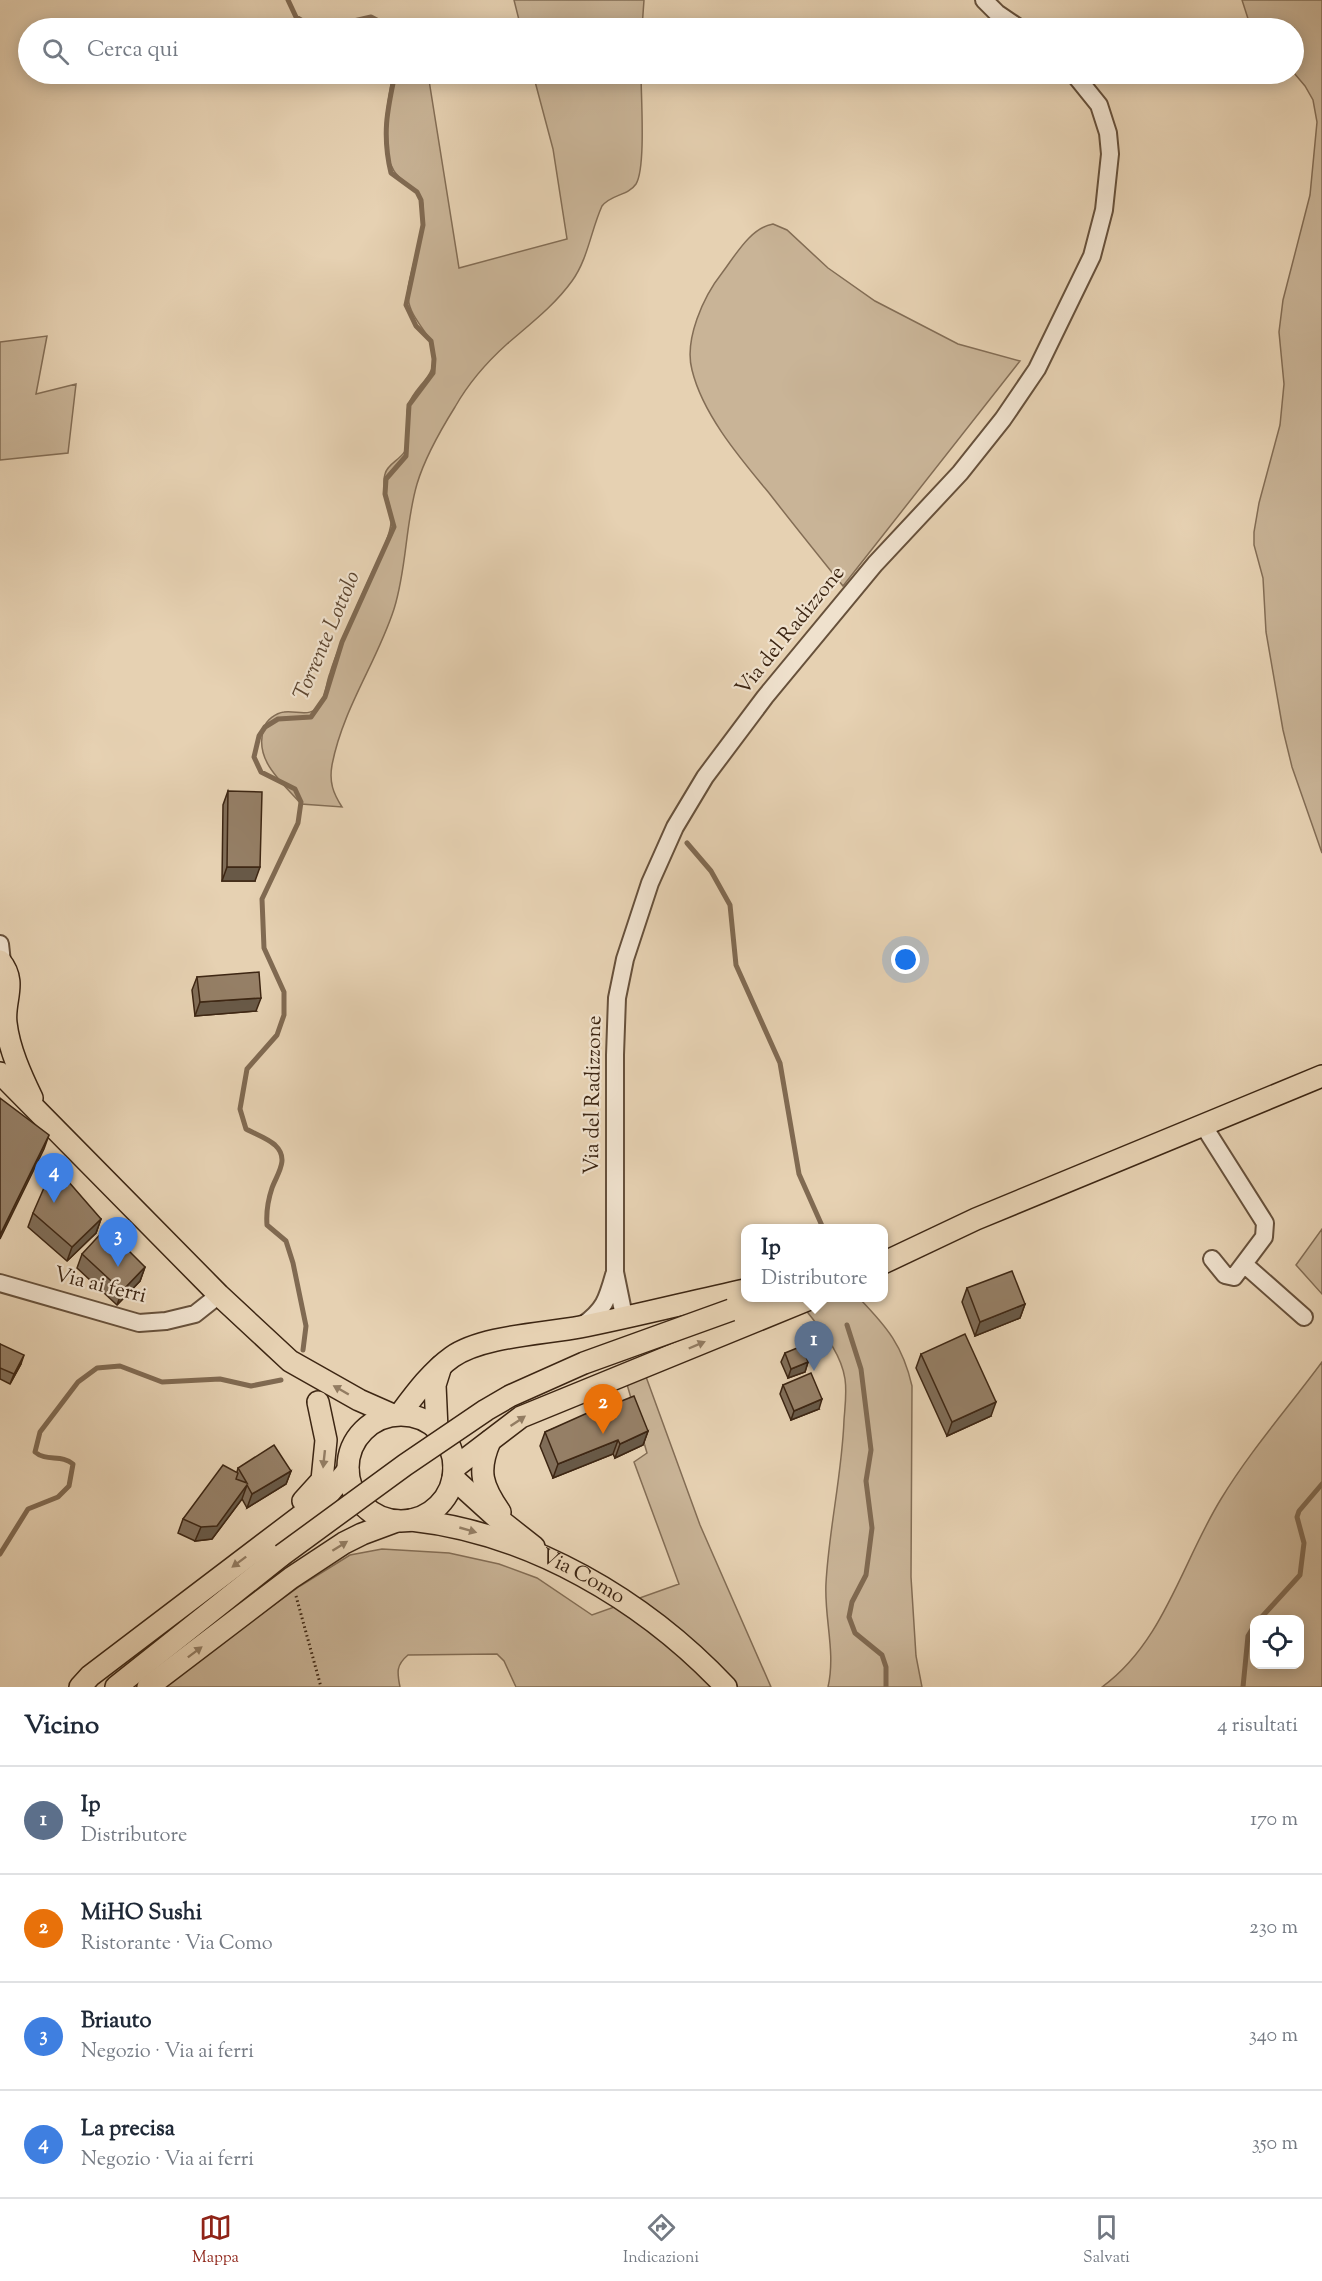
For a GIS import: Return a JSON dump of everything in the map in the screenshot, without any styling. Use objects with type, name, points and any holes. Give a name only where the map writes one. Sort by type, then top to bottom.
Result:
[{"type":"main road","points":[[1,956],[10,985],[3,1012],[13,1051],[38,1112]]},
{"type":"main road","points":[[0,1073],[219,1295],[290,1361],[333,1428],[348,1466],[351,1488],[360,1502],[370,1511],[385,1519],[404,1520]]},
{"type":"main road","points":[[888,1261],[943,1235],[1322,1076]]},
{"type":"main road","points":[[888,1251],[943,1235]]},
{"type":"main road","points":[[888,1255],[943,1235]]},
{"type":"main road","points":[[80,1687],[90,1676],[327,1496],[348,1466],[353,1444],[360,1433],[372,1422],[397,1415],[414,1394],[453,1356],[474,1346],[582,1326],[741,1291]]},
{"type":"main road","points":[[116,1687],[282,1555],[405,1465],[486,1410],[510,1396],[584,1363],[756,1302]]},
{"type":"main road","points":[[454,1473],[490,1441],[522,1417],[802,1302]]},
{"type":"main road","points":[[148,1687],[291,1578],[344,1543],[362,1534],[429,1513],[449,1492],[454,1473],[450,1447],[437,1429],[422,1419],[397,1415],[359,1400],[290,1361]]},
{"type":"main road","points":[[437,1429],[435,1385],[441,1366]]},
{"type":"main road","points":[[262,1544],[322,1480],[326,1440],[318,1402]]},
{"type":"main road","points":[[490,1441],[483,1457],[483,1479],[490,1498],[510,1528]]},
{"type":"main road","points":[[454,1473],[510,1528],[546,1557]]},
{"type":"main road","name":"Via Como","points":[[404,1520],[444,1524],[472,1531],[546,1557],[597,1583],[654,1623],[726,1687]]},
{"type":"street","points":[[984,0],[1004,18]]},
{"type":"street","name":"Via del Radizzone","points":[[615,1272],[617,999],[625,959],[650,883],[675,827],[705,777],[758,705],[875,564],[960,473],[1003,419],[1037,369],[1092,256],[1104,210],[1110,154],[1108,133],[1099,105],[1082,84]]},
{"type":"street","points":[[1203,1125],[1265,1223],[1264,1237],[1234,1277],[1225,1275],[1212,1259]]},
{"type":"street","points":[[1244,1264],[1305,1317]]},
{"type":"street","points":[[615,1272],[624,1316]]},
{"type":"street","points":[[582,1326],[601,1310],[607,1300],[615,1272]]},
{"type":"street","name":"Via ai ferri","points":[[0,1283],[139,1323],[166,1321],[195,1314],[219,1295]]},
{"type":"path","points":[[291,1578],[321,1687]]},
{"type":"shaded area","points":[[514,0],[644,0],[643,18],[518,18]]},
{"type":"shaded area","points":[[1242,0],[1322,0],[1322,853],[1292,767],[1283,730],[1266,632],[1263,578],[1254,545],[1259,503],[1280,425],[1284,384],[1279,332],[1283,300],[1310,195],[1317,122],[1313,100],[1303,84],[1304,18],[1248,18]]},
{"type":"shaded area","points":[[391,84],[430,84],[459,268],[567,239],[553,149],[536,84],[641,84],[641,163],[639,176],[633,188],[610,199],[602,206],[586,254],[572,281],[550,307],[500,351],[478,374],[460,398],[433,444],[420,474],[413,499],[394,609],[337,744],[331,782],[342,807],[301,804],[278,779],[266,760],[262,750],[264,728],[269,720],[278,714],[313,711],[323,700],[337,654],[382,552],[390,528],[391,516],[384,484],[385,474],[388,467],[405,451],[408,440],[408,406],[427,378],[434,359],[430,341],[415,318],[408,300],[423,209],[420,195],[401,179],[389,160],[385,136]]},
{"type":"shaded area","points":[[773,224],[787,230],[828,268],[875,301],[958,344],[1020,361],[843,586],[724,435],[697,387],[692,370],[690,358],[693,332],[708,294],[750,237]]},
{"type":"shaded area","points":[[47,336],[36,394],[76,384],[68,453],[0,460],[0,342]]},
{"type":"shaded area","points":[[1322,1229],[1322,1294],[1296,1265]]},
{"type":"shaded area","points":[[823,1302],[863,1302],[893,1338],[904,1359],[912,1386],[911,1577],[916,1656],[922,1687],[828,1687],[831,1661],[826,1583],[843,1441],[846,1384],[843,1369],[835,1351],[805,1309]]},
{"type":"shaded area","points":[[1322,1362],[1322,1687],[1102,1687],[1123,1669],[1157,1624],[1207,1523],[1232,1481]]},
{"type":"shaded area","points":[[645,1374],[700,1525],[771,1687],[516,1687],[504,1661],[497,1654],[408,1655],[398,1669],[400,1687],[160,1687],[300,1586],[350,1555],[382,1549],[449,1553],[499,1564],[537,1578],[592,1615],[679,1584],[634,1462],[647,1453],[626,1381]]},
{"type":"building","points":[[228,791],[262,792],[260,867],[227,867]]},
{"type":"building","points":[[259,972],[261,998],[200,1002],[197,977]]},
{"type":"building","points":[[0,1098],[49,1135],[0,1235]]},
{"type":"building","points":[[54,1165],[101,1219],[72,1247],[33,1213]]},
{"type":"building","points":[[106,1228],[145,1267],[122,1291],[82,1254]]},
{"type":"building","points":[[1012,1271],[1025,1304],[980,1322],[967,1288]]},
{"type":"building","points":[[965,1334],[996,1402],[952,1422],[921,1354]]},
{"type":"building","points":[[0,1344],[24,1355],[14,1374],[0,1368]]},
{"type":"building","points":[[802,1346],[808,1362],[791,1369],[785,1353]]},
{"type":"building","points":[[811,1373],[822,1399],[794,1411],[783,1385]]},
{"type":"building","points":[[634,1396],[648,1431],[620,1444],[618,1440],[558,1464],[545,1432],[603,1406],[604,1408]]},
{"type":"building","points":[[274,1445],[291,1471],[252,1494],[247,1485],[217,1526],[201,1527],[183,1519],[223,1465],[238,1473],[236,1479],[247,1483],[238,1468]]},
{"type":"waterway","name":"Torrente Lottolo","points":[[288,0],[298,18]]},
{"type":"waterway","name":"Torrente Lottolo","points":[[367,18],[373,18]]},
{"type":"waterway","name":"Torrente Lottolo","points":[[303,1350],[306,1326],[293,1263],[286,1241],[267,1225],[268,1202],[281,1166],[282,1156],[275,1145],[246,1129],[240,1109],[247,1069],[277,1035],[284,1015],[284,992],[264,948],[262,899],[298,823],[301,802],[295,789],[261,772],[254,757],[259,736],[265,727],[278,719],[311,717],[325,697],[342,642],[394,527],[385,494],[386,479],[406,456],[409,405],[433,373],[434,359],[431,341],[416,326],[406,305],[423,225],[421,200],[417,192],[391,173],[388,159],[386,135],[393,84]]},
{"type":"waterway","points":[[687,843],[711,871],[730,905],[736,965],[780,1063],[799,1174],[821,1224]]},
{"type":"waterway","points":[[847,1325],[861,1369],[871,1450],[866,1481],[872,1528],[866,1575],[852,1602],[849,1617],[855,1633],[882,1655],[886,1667],[886,1687]]},
{"type":"waterway","name":"Torrente Lottolo","points":[[0,1554],[28,1509],[58,1497],[69,1486],[73,1464],[64,1459],[44,1457],[35,1452],[40,1432],[78,1382],[97,1368],[120,1366],[162,1382],[220,1379],[251,1386],[281,1380]]},
{"type":"waterway","points":[[1264,1615],[1300,1575],[1304,1543],[1297,1517],[1299,1511],[1322,1484]]},
{"type":"waterway","points":[[1243,1687],[1250,1633]]},
{"type":"place","name":"La precisa","points":[[54,1203]]},
{"type":"place","name":"Briauto","points":[[118,1267]]},
{"type":"place","name":"Ip","points":[[814,1371]]},
{"type":"place","name":"MiHO Sushi","points":[[603,1434]]}]
